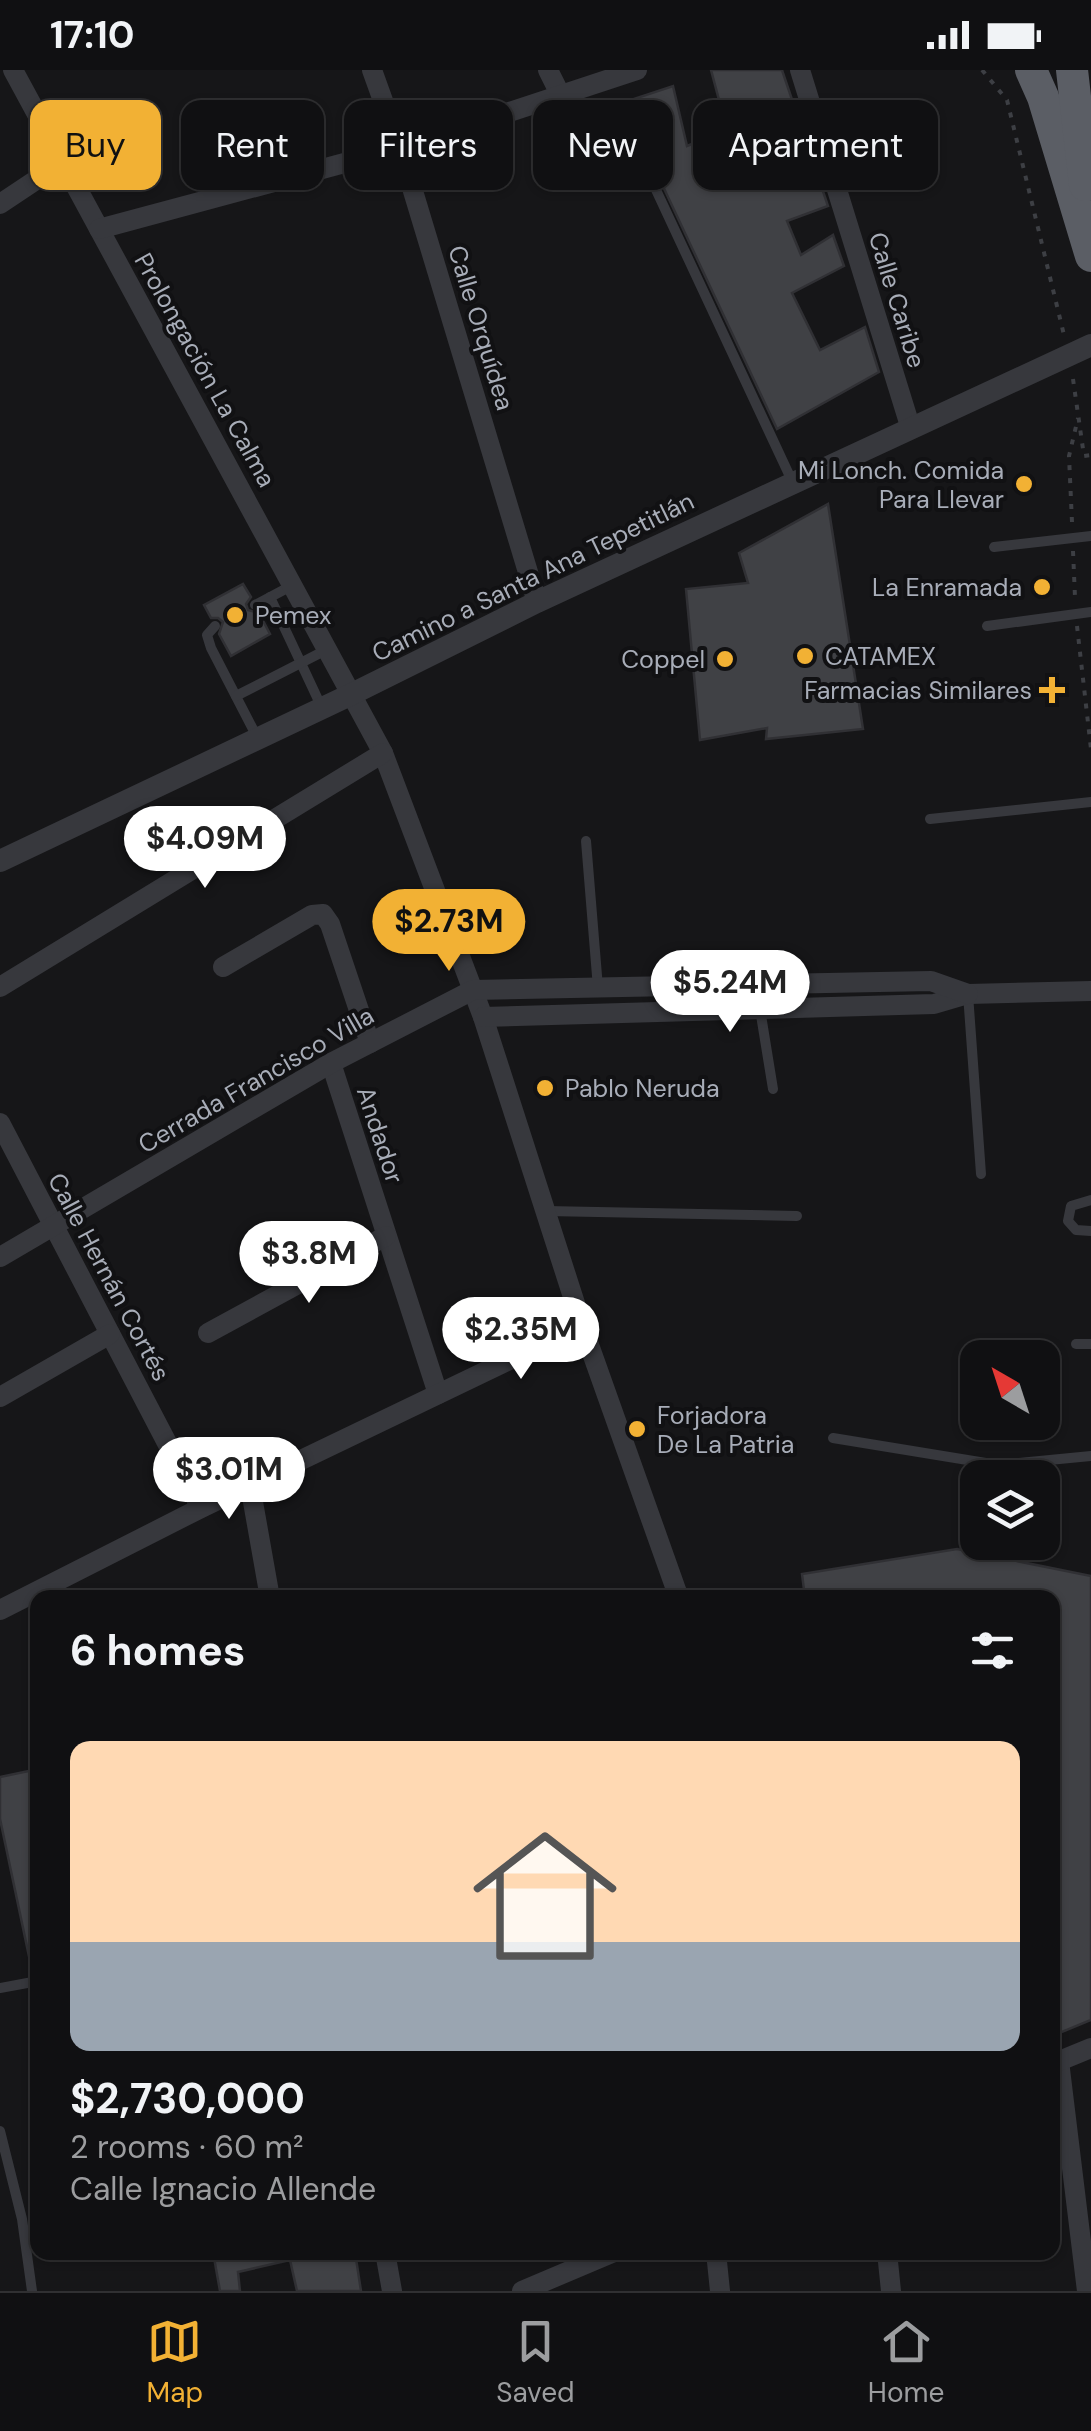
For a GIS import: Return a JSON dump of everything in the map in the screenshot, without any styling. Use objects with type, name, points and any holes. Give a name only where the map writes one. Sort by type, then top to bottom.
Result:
[{"type":"highway","points":[[1031,70],[1091,256]]},
{"type":"highway","points":[[1072,70],[1091,242]]},
{"type":"street","name":"Prolongación La Calma","points":[[13,70],[30,101]]},
{"type":"street","name":"Calle Orquídea","points":[[372,70],[383,100]]},
{"type":"street","points":[[548,70],[560,94]]},
{"type":"street","points":[[513,110],[637,70]]},
{"type":"street","name":"Calle Caribe","points":[[800,70],[911,429]]},
{"type":"street","points":[[99,229],[344,163]]},
{"type":"street","points":[[0,204],[30,184]]},
{"type":"street","name":"Prolongación La Calma","points":[[78,190],[384,753],[483,1018],[582,1325],[677,1590]]},
{"type":"street","name":"Calle Orquídea","points":[[413,190],[537,602]]},
{"type":"street","name":"Camino a Santa Ana Tepetitlán","points":[[0,861],[537,602],[1091,346]]},
{"type":"street","points":[[0,987],[384,753]]},
{"type":"street","points":[[223,967],[312,915],[323,914],[330,924],[370,1043]]},
{"type":"street","name":"Cerrada Francisco Villa","points":[[0,1257],[331,1063],[473,990],[930,982],[968,994]]},
{"type":"street","name":"Cerrada Francisco Villa","points":[[483,1018],[934,1004],[968,994],[1091,991]]},
{"type":"street","name":"Andador","points":[[331,1063],[438,1394]]},
{"type":"street","name":"Calle Hernán Cortés","points":[[0,1122],[202,1508]]},
{"type":"street","points":[[208,1332],[386,1236]]},
{"type":"street","points":[[40,1590],[582,1325]]},
{"type":"street","points":[[0,1397],[110,1334]]},
{"type":"street","points":[[250,1485],[269,1590]]},
{"type":"street","points":[[0,1610],[30,1595]]},
{"type":"street","points":[[1060,2060],[1091,2048]]},
{"type":"street","points":[[1060,2092],[1087,2291]]},
{"type":"street","points":[[386,2260],[392,2291]]},
{"type":"street","points":[[522,2291],[595,2260]]},
{"type":"street","points":[[717,2260],[720,2291]]},
{"type":"street","points":[[888,2260],[891,2291]]},
{"type":"lane","points":[[656,190],[793,484]]},
{"type":"lane","points":[[994,548],[1091,536]]},
{"type":"lane","points":[[255,605],[293,585]]},
{"type":"lane","points":[[270,596],[322,708]]},
{"type":"lane","points":[[988,626],[1091,612]]},
{"type":"lane","points":[[215,626],[207,636],[210,648],[257,737]]},
{"type":"lane","points":[[236,696],[328,649]]},
{"type":"lane","points":[[930,819],[1091,802]]},
{"type":"lane","points":[[586,842],[598,988]]},
{"type":"lane","points":[[968,994],[980,1174]]},
{"type":"lane","points":[[760,1010],[774,1089]]},
{"type":"lane","points":[[1091,1200],[1071,1206],[1068,1221],[1076,1230],[1091,1231]]},
{"type":"lane","points":[[546,1211],[797,1216]]},
{"type":"lane","points":[[1076,1344],[1091,1344]]},
{"type":"lane","points":[[832,1438],[998,1466],[1091,1456]]},
{"type":"lane","points":[[0,1988],[30,1982]]},
{"type":"lane","points":[[0,2130],[22,2219],[32,2291]]},
{"type":"path","points":[[982,70],[1007,100],[1068,355],[1084,456],[1091,455]]},
{"type":"path","points":[[1079,413],[1069,456],[1076,616],[1091,749]]},
{"type":"building","points":[[711,70],[782,70],[792,100],[719,100]]},
{"type":"building","points":[[673,86],[687,146],[693,144],[693,190],[823,190],[828,206],[787,221],[801,255],[833,235],[844,266],[792,293],[820,350],[865,327],[879,372],[777,429],[665,190],[673,190],[673,100],[631,100]]},
{"type":"building","name":"CATAMEX","points":[[828,504],[863,729],[766,739],[767,728],[700,740],[686,589],[748,583],[739,553]]},
{"type":"building","name":"Pemex","points":[[243,584],[251,597],[246,604],[248,610],[259,613],[270,634],[231,656],[219,634],[223,622],[211,618],[204,605]]},
{"type":"building","points":[[957,1549],[960,1560],[1012,1560],[1091,1576],[1091,2020],[1060,2033],[1060,1590],[804,1590],[802,1574]]},
{"type":"building","points":[[30,1771],[30,1961],[0,1819],[0,1777]]},
{"type":"building","points":[[214,2260],[290,2260],[238,2272],[240,2291],[220,2291]]},
{"type":"building","points":[[290,2260],[356,2260],[361,2291],[297,2291]]},
{"type":"place","name":"Mi Lonch. Comida Para Llevar","points":[[1024,484]]},
{"type":"place","name":"La Enramada","points":[[1042,587]]},
{"type":"place","name":"Pemex","points":[[235,615]]},
{"type":"place","name":"CATAMEX","points":[[805,656]]},
{"type":"place","name":"Coppel","points":[[725,659]]},
{"type":"place","name":"Farmacias Similares","points":[[1052,690]]},
{"type":"place","name":"Pablo Neruda","points":[[545,1088]]},
{"type":"place","name":"Forjadora De La Patria","points":[[637,1429]]}]
